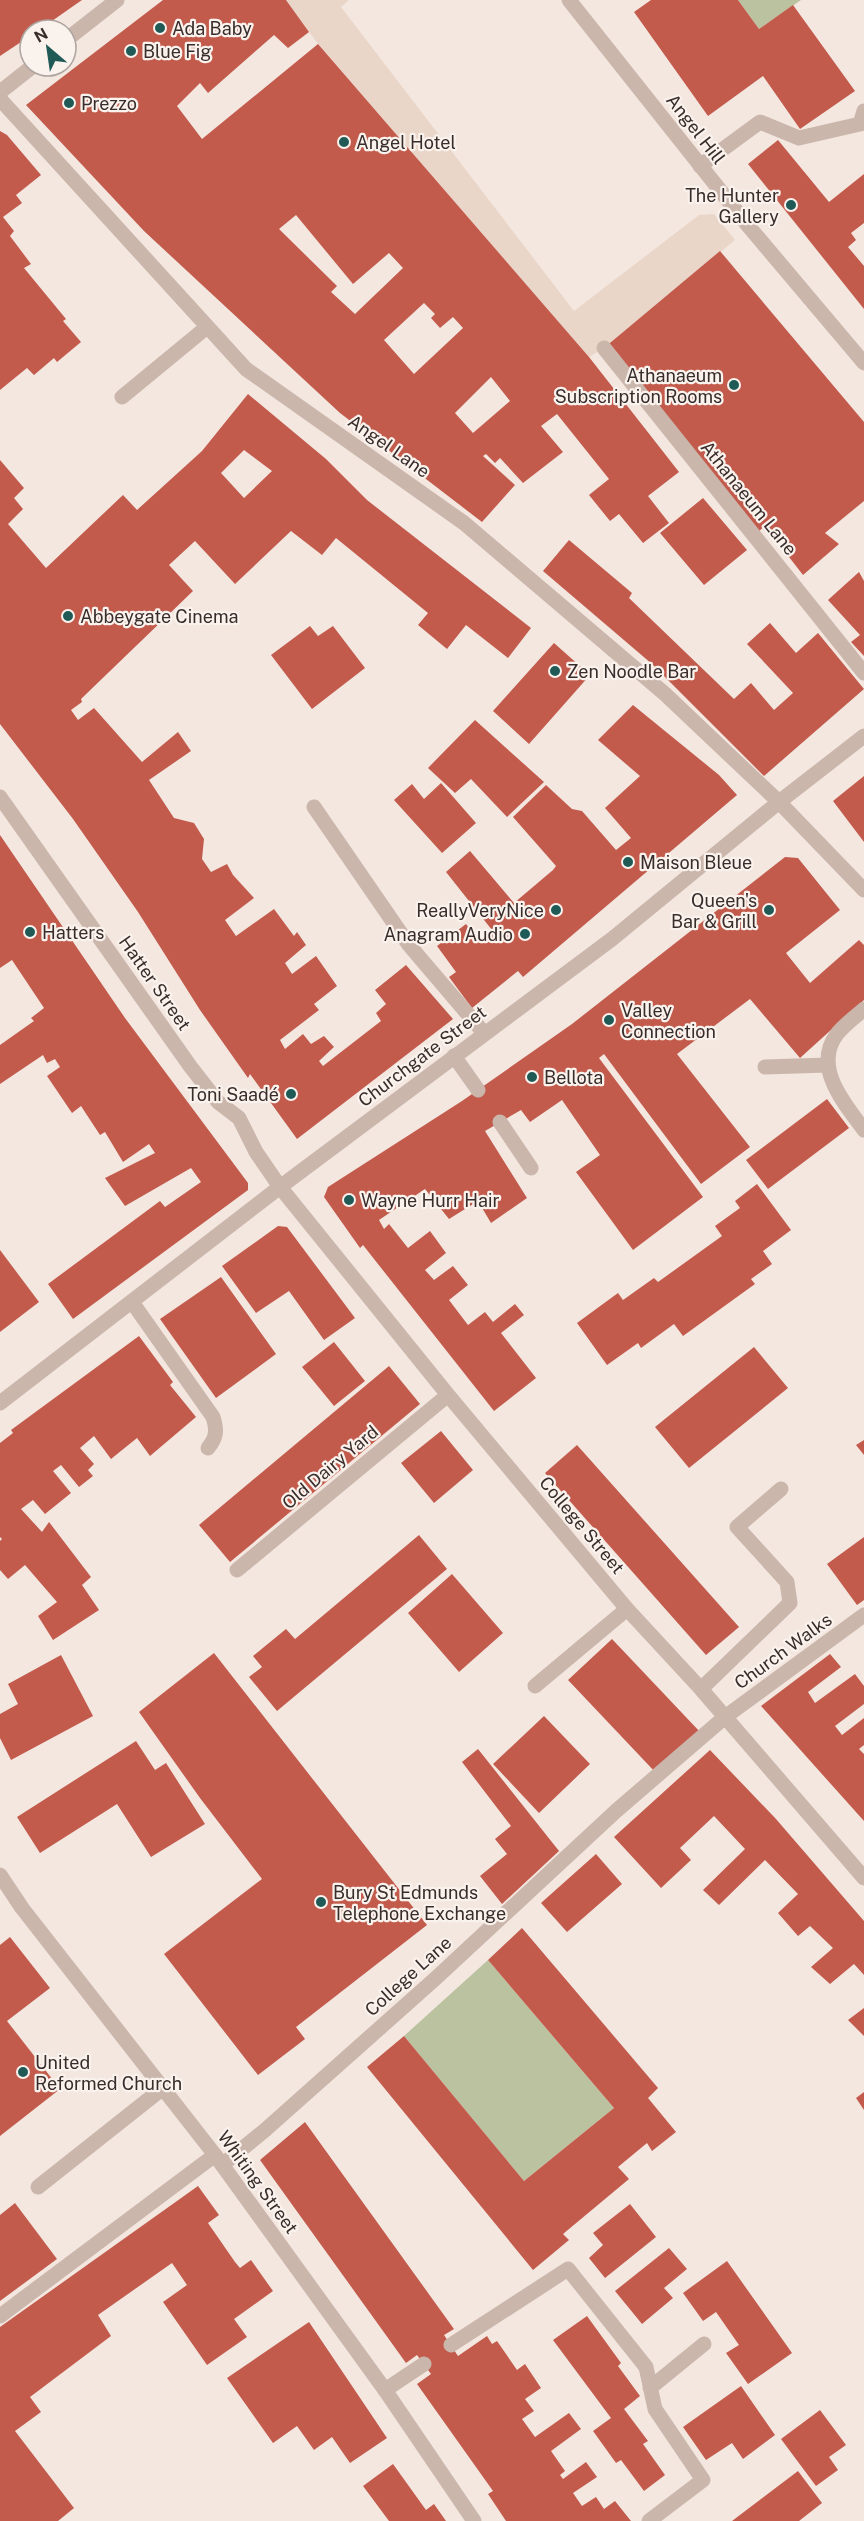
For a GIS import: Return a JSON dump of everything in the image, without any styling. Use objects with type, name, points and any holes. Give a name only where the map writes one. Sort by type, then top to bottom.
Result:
[{"type":"street","points":[[78,31],[117,0]]},
{"type":"street","name":"Angel Hill","points":[[569,0],[700,166],[864,363]]},
{"type":"street","points":[[0,92],[18,78]]},
{"type":"street","name":"Angel Lane","points":[[0,99],[246,369],[464,523],[664,694],[779,802],[864,890]]},
{"type":"street","points":[[700,166],[760,122],[799,138],[860,124],[864,111]]},
{"type":"street","points":[[122,397],[207,327]]},
{"type":"street","name":"Athanaeum Lane","points":[[604,348],[864,673]]},
{"type":"street","name":"Churchgate Street","points":[[0,1403],[280,1187],[612,939],[779,802],[864,736]]},
{"type":"street","name":"Hatter Street","points":[[0,796],[190,1066],[218,1102],[239,1118],[256,1152],[280,1187]]},
{"type":"street","points":[[314,807],[409,945],[484,1033]]},
{"type":"street","points":[[864,1009],[836,1035],[830,1048],[828,1065],[839,1095],[864,1130]]},
{"type":"street","points":[[454,1056],[478,1090]]},
{"type":"street","points":[[765,1067],[828,1065]]},
{"type":"street","points":[[500,1122],[531,1168]]},
{"type":"street","name":"College Street","points":[[280,1187],[448,1395],[627,1609],[701,1689],[864,1878]]},
{"type":"street","points":[[132,1302],[213,1417],[217,1430],[215,1441],[208,1448]]},
{"type":"street","name":"Old Dairy Yard","points":[[237,1570],[448,1395]]},
{"type":"street","points":[[701,1689],[790,1603],[788,1582],[737,1527],[781,1490]]},
{"type":"street","points":[[535,1686],[627,1609]]},
{"type":"street","name":"Church Walks","points":[[725,1717],[864,1615]]},
{"type":"street","name":"College Lane","points":[[0,2316],[282,2116],[436,1978],[616,1811],[725,1717]]},
{"type":"street","name":"Whiting Street","points":[[0,1875],[22,1908],[218,2160],[385,2390],[474,2521]]},
{"type":"street","points":[[38,2187],[163,2088]]},
{"type":"street","points":[[451,2345],[568,2269],[646,2367],[655,2409],[703,2480],[649,2521]]},
{"type":"street","points":[[650,2388],[704,2344]]},
{"type":"street","points":[[385,2390],[424,2364]]},
{"type":"green space","points":[[738,0],[801,0],[759,29]]},
{"type":"green space","points":[[488,1960],[614,2108],[524,2181],[404,2036]]},
{"type":"shaded area","points":[[286,0],[349,0],[341,7],[574,311],[699,215],[714,214],[735,240],[604,348],[589,357],[318,44]]},
{"type":"building","points":[[0,0],[82,0],[56,18],[18,18],[18,44],[0,56]]},
{"type":"building","points":[[163,0],[286,0],[309,32],[288,48],[274,35],[208,93],[200,83],[177,106],[202,139],[318,44],[589,357],[679,472],[648,496],[669,523],[643,543],[619,514],[610,521],[589,495],[609,479],[557,414],[541,426],[563,452],[523,483],[500,458],[495,463],[486,454],[483,456],[515,485],[482,522],[340,413],[144,231],[26,105],[61,78],[78,78],[78,65]],"holes":[[[296,215],[353,284],[389,253],[403,268],[355,314],[331,292],[337,286],[279,229]],[[424,303],[435,314],[431,318],[440,328],[453,317],[463,328],[414,374],[384,340]],[[491,377],[510,401],[473,433],[455,413]]]},
{"type":"building","points":[[651,0],[738,0],[759,29],[793,5],[855,91],[800,129],[763,76],[708,116],[634,12]]},
{"type":"building","points":[[0,131],[7,135],[41,175],[16,195],[22,203],[3,217],[14,231],[10,236],[31,264],[24,268],[66,319],[63,321],[81,342],[57,362],[54,358],[34,375],[27,368],[0,390]]},
{"type":"building","points":[[778,140],[829,202],[864,174],[864,223],[851,233],[856,240],[848,247],[864,266],[864,309],[748,164]]},
{"type":"building","name":"Athanaeum Subscription Rooms","points":[[720,251],[864,422],[864,501],[825,533],[839,544],[803,575],[765,526],[758,532],[604,348]]},
{"type":"building","points":[[248,394],[326,459],[367,500],[531,628],[508,658],[466,625],[447,649],[418,625],[428,613],[336,538],[322,555],[291,531],[235,584],[195,541],[169,565],[193,591],[81,699],[82,702],[71,710],[78,720],[94,708],[142,762],[178,732],[191,751],[149,780],[174,818],[194,823],[204,839],[202,859],[211,872],[227,864],[233,875],[254,898],[225,920],[236,936],[274,909],[294,936],[297,932],[306,945],[285,963],[292,974],[316,956],[337,986],[314,1004],[319,1010],[280,1040],[285,1049],[303,1034],[311,1044],[324,1036],[334,1047],[319,1061],[323,1066],[381,1021],[376,1013],[386,1004],[375,990],[406,965],[453,1019],[297,1139],[250,1074],[248,1078],[73,819],[0,724],[0,460],[24,488],[14,498],[23,509],[8,524],[46,568],[123,495],[137,510],[202,451]],"holes":[[[244,450],[272,471],[244,498],[221,473]]]},
{"type":"building","points":[[703,498],[747,550],[704,585],[660,533]]},
{"type":"building","points":[[569,540],[632,593],[629,598],[734,699],[751,683],[774,710],[793,693],[747,644],[770,623],[796,653],[818,633],[864,689],[764,776],[652,664],[543,571]]},
{"type":"building","points":[[859,572],[864,581],[864,656],[851,642],[860,635],[828,600]]},
{"type":"building","points":[[310,626],[318,636],[333,626],[365,668],[312,709],[271,655]]},
{"type":"building","points":[[554,643],[590,675],[529,744],[493,711]]},
{"type":"building","points":[[633,705],[719,775],[737,795],[523,977],[518,971],[472,1008],[449,977],[456,972],[437,946],[466,924],[479,940],[492,930],[446,872],[470,851],[514,903],[553,870],[556,866],[513,817],[546,785],[572,809],[582,811],[616,850],[631,838],[605,808],[640,776],[598,740]]},
{"type":"building","points":[[475,720],[544,782],[507,817],[471,779],[455,793],[428,768]]},
{"type":"building","points":[[864,776],[864,842],[833,801]]},
{"type":"building","points":[[441,783],[476,823],[442,853],[394,800],[412,784],[424,799]]},
{"type":"building","points":[[0,835],[125,1018],[248,1183],[248,1190],[73,1319],[48,1284],[160,1201],[165,1207],[201,1182],[191,1168],[125,1206],[105,1178],[155,1153],[149,1144],[123,1162],[105,1132],[100,1135],[81,1106],[72,1113],[47,1076],[60,1067],[55,1059],[47,1063],[43,1055],[0,1084],[0,1045],[34,1021],[31,1018],[44,1008],[12,960],[0,968]]},
{"type":"building","points":[[785,857],[798,858],[840,910],[786,953],[810,983],[859,940],[864,945],[864,1000],[800,1058],[750,999],[677,1054],[750,1147],[701,1184],[604,1054],[599,1058],[703,1197],[633,1250],[576,1172],[600,1155],[562,1100],[530,1122],[521,1110],[485,1131],[527,1198],[491,1223],[478,1201],[449,1219],[425,1189],[379,1220],[384,1229],[389,1224],[408,1248],[430,1231],[446,1253],[425,1270],[434,1280],[453,1266],[468,1285],[449,1300],[468,1325],[485,1312],[493,1322],[515,1304],[524,1315],[501,1333],[536,1378],[494,1411],[363,1245],[360,1248],[324,1197],[328,1187],[462,1101],[572,1024]]},
{"type":"building","points":[[827,1099],[849,1128],[768,1189],[746,1160]]},
{"type":"building","points":[[757,1184],[791,1230],[763,1251],[772,1264],[751,1279],[755,1284],[683,1336],[674,1324],[641,1348],[638,1343],[607,1365],[577,1323],[618,1293],[623,1300],[654,1278],[658,1282],[722,1236],[715,1226],[740,1208],[735,1201]]},
{"type":"building","points":[[278,1226],[287,1227],[355,1318],[324,1340],[289,1291],[256,1313],[222,1266]]},
{"type":"building","points":[[0,1250],[39,1302],[0,1332]]},
{"type":"building","points":[[221,1277],[276,1354],[216,1398],[160,1319]]},
{"type":"building","points":[[139,1336],[173,1382],[170,1385],[196,1417],[150,1456],[137,1438],[111,1459],[94,1436],[80,1448],[94,1464],[88,1470],[93,1476],[79,1487],[61,1465],[53,1471],[71,1493],[45,1514],[33,1500],[21,1509],[42,1532],[49,1522],[91,1577],[82,1585],[99,1610],[53,1640],[38,1616],[57,1602],[25,1565],[8,1579],[0,1570],[0,1541],[2,1539],[0,1537],[0,1443],[13,1433],[11,1430]]},
{"type":"building","points":[[334,1342],[365,1381],[334,1406],[302,1367]]},
{"type":"building","points":[[754,1347],[788,1388],[689,1468],[655,1427]]},
{"type":"building","points":[[389,1366],[420,1404],[230,1562],[199,1525]]},
{"type":"building","points":[[441,1431],[473,1470],[434,1503],[401,1463]]},
{"type":"building","points":[[864,1440],[864,1455],[856,1445]]},
{"type":"building","points":[[577,1445],[739,1627],[706,1655],[545,1473]]},
{"type":"building","points":[[419,1535],[447,1569],[277,1711],[249,1677],[262,1667],[253,1656],[286,1629],[295,1639]]},
{"type":"building","points":[[864,1537],[864,1600],[857,1605],[827,1564]]},
{"type":"building","points":[[452,1574],[503,1633],[459,1672],[408,1613]]},
{"type":"building","points":[[612,1639],[701,1733],[657,1774],[568,1680]]},
{"type":"building","name":"Bury St Edmunds Telephone Exchange","points":[[214,1653],[427,1925],[296,2027],[305,2039],[258,2075],[164,1954],[262,1879],[200,1798],[139,1712]]},
{"type":"building","points":[[830,1654],[841,1667],[808,1692],[815,1703],[855,1674],[864,1686],[864,1704],[835,1726],[842,1735],[864,1718],[864,1745],[859,1749],[864,1754],[864,1821],[761,1706]]},
{"type":"building","points":[[61,1655],[93,1716],[11,1760],[0,1738],[0,1714],[18,1704],[8,1684]]},
{"type":"building","points":[[544,1716],[590,1764],[539,1813],[493,1764]]},
{"type":"building","points":[[136,1741],[155,1770],[166,1763],[205,1824],[151,1857],[117,1804],[40,1853],[17,1817]]},
{"type":"building","points":[[478,1749],[559,1851],[502,1904],[480,1876],[507,1854],[495,1839],[511,1826],[462,1762]]},
{"type":"building","points":[[710,1750],[776,1819],[864,1921],[864,1975],[854,1964],[830,1984],[811,1967],[833,1948],[810,1926],[798,1936],[778,1913],[798,1894],[765,1860],[719,1905],[703,1890],[745,1849],[714,1816],[680,1848],[691,1860],[661,1888],[614,1837]]},
{"type":"building","points":[[596,1854],[622,1884],[567,1932],[541,1903]]},
{"type":"building","points":[[522,1928],[658,2088],[648,2098],[676,2132],[652,2151],[647,2143],[618,2167],[629,2179],[563,2234],[569,2240],[533,2270],[367,2067],[404,2036],[524,2181],[614,2108],[488,1960]]},
{"type":"building","points":[[10,1937],[50,1988],[7,2021],[60,2089],[0,2136],[0,1945]]},
{"type":"building","points":[[864,2008],[864,2036],[848,2020]]},
{"type":"building","points":[[864,2092],[864,2110],[856,2098]]},
{"type":"building","points":[[305,2122],[454,2329],[444,2335],[458,2356],[487,2336],[492,2344],[497,2341],[517,2370],[525,2364],[541,2388],[525,2399],[534,2411],[522,2419],[535,2437],[569,2413],[581,2429],[551,2451],[565,2471],[560,2475],[563,2479],[586,2462],[597,2477],[573,2493],[582,2506],[596,2497],[604,2509],[615,2501],[631,2521],[506,2521],[488,2494],[493,2491],[417,2384],[431,2374],[417,2355],[406,2363],[260,2160]]},
{"type":"building","points":[[198,2186],[219,2215],[208,2223],[235,2262],[240,2268],[251,2260],[273,2291],[234,2319],[247,2337],[207,2365],[163,2302],[187,2285],[172,2263],[98,2315],[111,2336],[30,2397],[41,2412],[15,2431],[74,2508],[58,2521],[0,2521],[0,2327]]},
{"type":"building","points":[[15,2203],[57,2259],[0,2301],[0,2215]]},
{"type":"building","points":[[630,2204],[656,2237],[605,2278],[589,2258],[603,2245],[593,2233]]},
{"type":"building","points":[[669,2248],[687,2269],[664,2288],[673,2298],[642,2324],[615,2291]]},
{"type":"building","points":[[727,2261],[792,2353],[748,2384],[726,2353],[739,2345],[716,2312],[703,2321],[683,2293]]},
{"type":"building","points":[[587,2316],[621,2363],[618,2366],[640,2396],[624,2409],[648,2441],[643,2444],[665,2475],[644,2491],[621,2460],[616,2463],[593,2431],[611,2418],[553,2340]]},
{"type":"building","points":[[309,2322],[387,2438],[350,2463],[332,2437],[314,2450],[297,2426],[273,2443],[227,2378]]},
{"type":"building","points":[[741,2386],[775,2435],[743,2459],[732,2443],[706,2460],[683,2427]]},
{"type":"building","points":[[820,2410],[846,2445],[829,2457],[838,2470],[816,2486],[781,2439]]},
{"type":"building","points":[[393,2464],[426,2510],[434,2504],[446,2521],[389,2521],[363,2486]]},
{"type":"building","points":[[798,2471],[822,2503],[799,2521],[732,2521]]},
{"type":"place","name":"Ada Baby","points":[[160,28]]},
{"type":"place","name":"Blue Fig","points":[[131,51]]},
{"type":"place","name":"Prezzo","points":[[69,103]]},
{"type":"place","name":"Angel Hotel","points":[[344,142]]},
{"type":"place","name":"The Hunter Gallery","points":[[791,205]]},
{"type":"place","name":"Athanaeum Subscription Rooms","points":[[734,385]]},
{"type":"place","name":"Abbeygate Cinema","points":[[68,616]]},
{"type":"place","name":"Zen Noodle Bar","points":[[555,671]]},
{"type":"place","name":"Maison Bleue","points":[[628,862]]},
{"type":"place","name":"ReallyVeryNice","points":[[556,910]]},
{"type":"place","name":"Queen's Bar & Grill","points":[[769,910]]},
{"type":"place","name":"Hatters","points":[[30,932]]},
{"type":"place","name":"Anagram Audio","points":[[525,934]]},
{"type":"place","name":"Valley Connection","points":[[609,1020]]},
{"type":"place","name":"Bellota","points":[[532,1077]]},
{"type":"place","name":"Toni Saadé","points":[[291,1094]]},
{"type":"place","name":"Wayne Hurr Hair","points":[[349,1200]]},
{"type":"place","name":"Bury St Edmunds Telephone Exchange","points":[[321,1902]]},
{"type":"place","name":"United Reformed Church","points":[[23,2072]]}]
